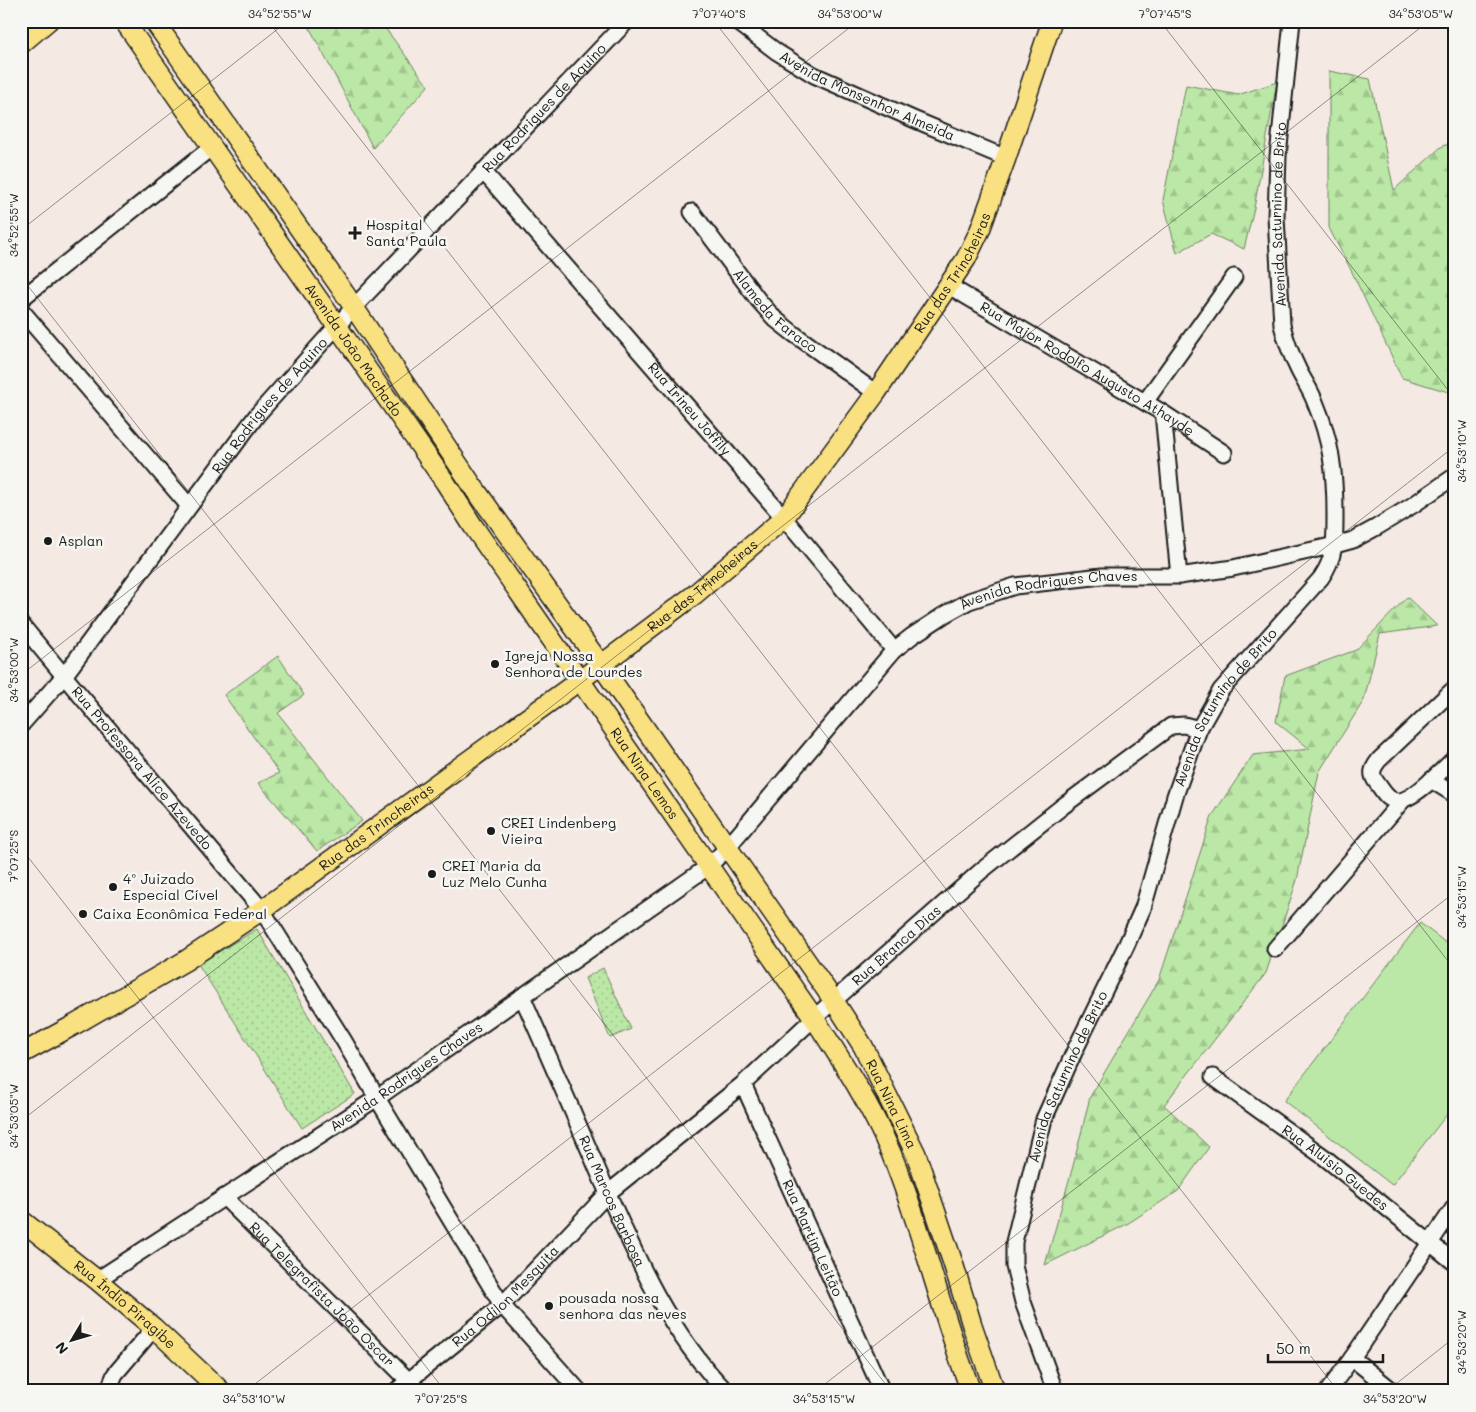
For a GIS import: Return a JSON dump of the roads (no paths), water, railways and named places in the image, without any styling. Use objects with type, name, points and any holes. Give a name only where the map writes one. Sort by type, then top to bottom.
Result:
[{"type":"main road","points":[[21,44],[48,21]]},
{"type":"main road","name":"Avenida João Machado","points":[[124,21],[581,680]]},
{"type":"main road","name":"Avenida João Machado","points":[[154,21],[354,307],[472,485],[601,665]]},
{"type":"main road","name":"Rua das Trincheiras","points":[[21,1054],[184,961],[262,910],[601,665],[694,595],[784,518],[876,393],[966,259],[980,230],[1052,21]]},
{"type":"main road","name":"Rua Nina Lemos","points":[[601,665],[727,848]]},
{"type":"main road","name":"Rua Nina Lemos","points":[[581,680],[709,866]]},
{"type":"main road","name":"Rua Nina Lima","points":[[727,848],[834,1001],[863,1046],[916,1154],[995,1391]]},
{"type":"main road","name":"Rua Nina Lima","points":[[709,866],[814,1018],[868,1106],[890,1152],[907,1195],[971,1391]]},
{"type":"main road","name":"Rua Índio Piragibe","points":[[22,1224],[97,1280],[154,1328],[221,1391]]},
{"type":"street","name":"Rua Rodrigues de Aquino","points":[[21,725],[64,676],[257,414],[354,307],[627,21]]},
{"type":"street","name":"Avenida Monsenhor Almeida","points":[[736,21],[776,52],[814,75],[1006,158]]},
{"type":"street","name":"Avenida Saturnino de Brito","points":[[1055,1391],[1023,1302],[1014,1266],[1014,1242],[1044,1119],[1142,908],[1175,796],[1199,729],[1221,690],[1321,578],[1329,567],[1335,546],[1335,484],[1327,434],[1315,401],[1288,346],[1282,325],[1276,217],[1277,174],[1292,21]]},
{"type":"street","points":[[21,299],[212,147]]},
{"type":"street","name":"Rua Irineu Joffily","points":[[483,171],[784,518],[894,650]]},
{"type":"street","name":"Alameda Faraco","points":[[692,212],[759,301],[775,319],[876,393]]},
{"type":"street","points":[[1145,402],[1234,277]]},
{"type":"street","name":"Rua Major Rodolfo Augusto Athayde","points":[[949,286],[1145,402],[1224,453]]},
{"type":"street","points":[[21,310],[189,506]]},
{"type":"street","points":[[1163,414],[1179,576]]},
{"type":"street","name":"Avenida Rodrigues Chaves","points":[[97,1280],[377,1098],[709,866],[727,848],[894,650],[936,620],[969,601],[1014,586],[1102,576],[1179,576],[1233,568],[1335,546],[1353,540],[1377,527],[1414,505],[1455,476]]},
{"type":"street","name":"Rua Professora Alice Azevedo","points":[[21,624],[262,910],[344,1041],[502,1305],[579,1391]]},
{"type":"street","points":[[1402,801],[1393,800],[1387,795],[1373,778],[1373,767],[1455,688]]},
{"type":"street","name":"Rua Branca Dias","points":[[608,1193],[743,1084],[814,1018],[981,870],[1171,726],[1184,725],[1199,729]]},
{"type":"street","points":[[1275,948],[1402,801],[1431,780],[1455,758]]},
{"type":"street","points":[[1431,780],[1455,796]]},
{"type":"street","name":"Rua Marcos Barbosa","points":[[522,996],[645,1274],[667,1314],[689,1348],[726,1391]]},
{"type":"street","name":"Rua Aluisio Guedes","points":[[1213,1077],[1324,1158],[1455,1263]]},
{"type":"street","name":"Rua Martim Leitão","points":[[743,1084],[882,1391]]},
{"type":"street","name":"Rua Odilon Mesquita","points":[[396,1391],[414,1385],[502,1305],[608,1193]]},
{"type":"street","name":"Rua Telegrafista João Oscar","points":[[224,1197],[414,1385]]},
{"type":"street","points":[[1328,1391],[1455,1206]]},
{"type":"street","points":[[108,1391],[115,1374],[154,1328]]},
{"type":"street","points":[[1352,1358],[1393,1391]]},
{"type":"place","name":"Hospital Santa Paula","points":[[355,233]]},
{"type":"place","name":"Asplan","points":[[48,541]]},
{"type":"place","name":"Igreja Nossa Senhora de Lourdes","points":[[495,664]]},
{"type":"place","name":"CREI Lindenberg Vieira","points":[[491,831]]},
{"type":"place","name":"CREI Maria da Luz Melo Cunha","points":[[432,874]]},
{"type":"place","name":"4º Juizado Especial Cível","points":[[113,887]]},
{"type":"place","name":"Caixa Econômica Federal","points":[[83,914]]},
{"type":"place","name":"pousada nossa senhora das neves","points":[[549,1306]]}]
